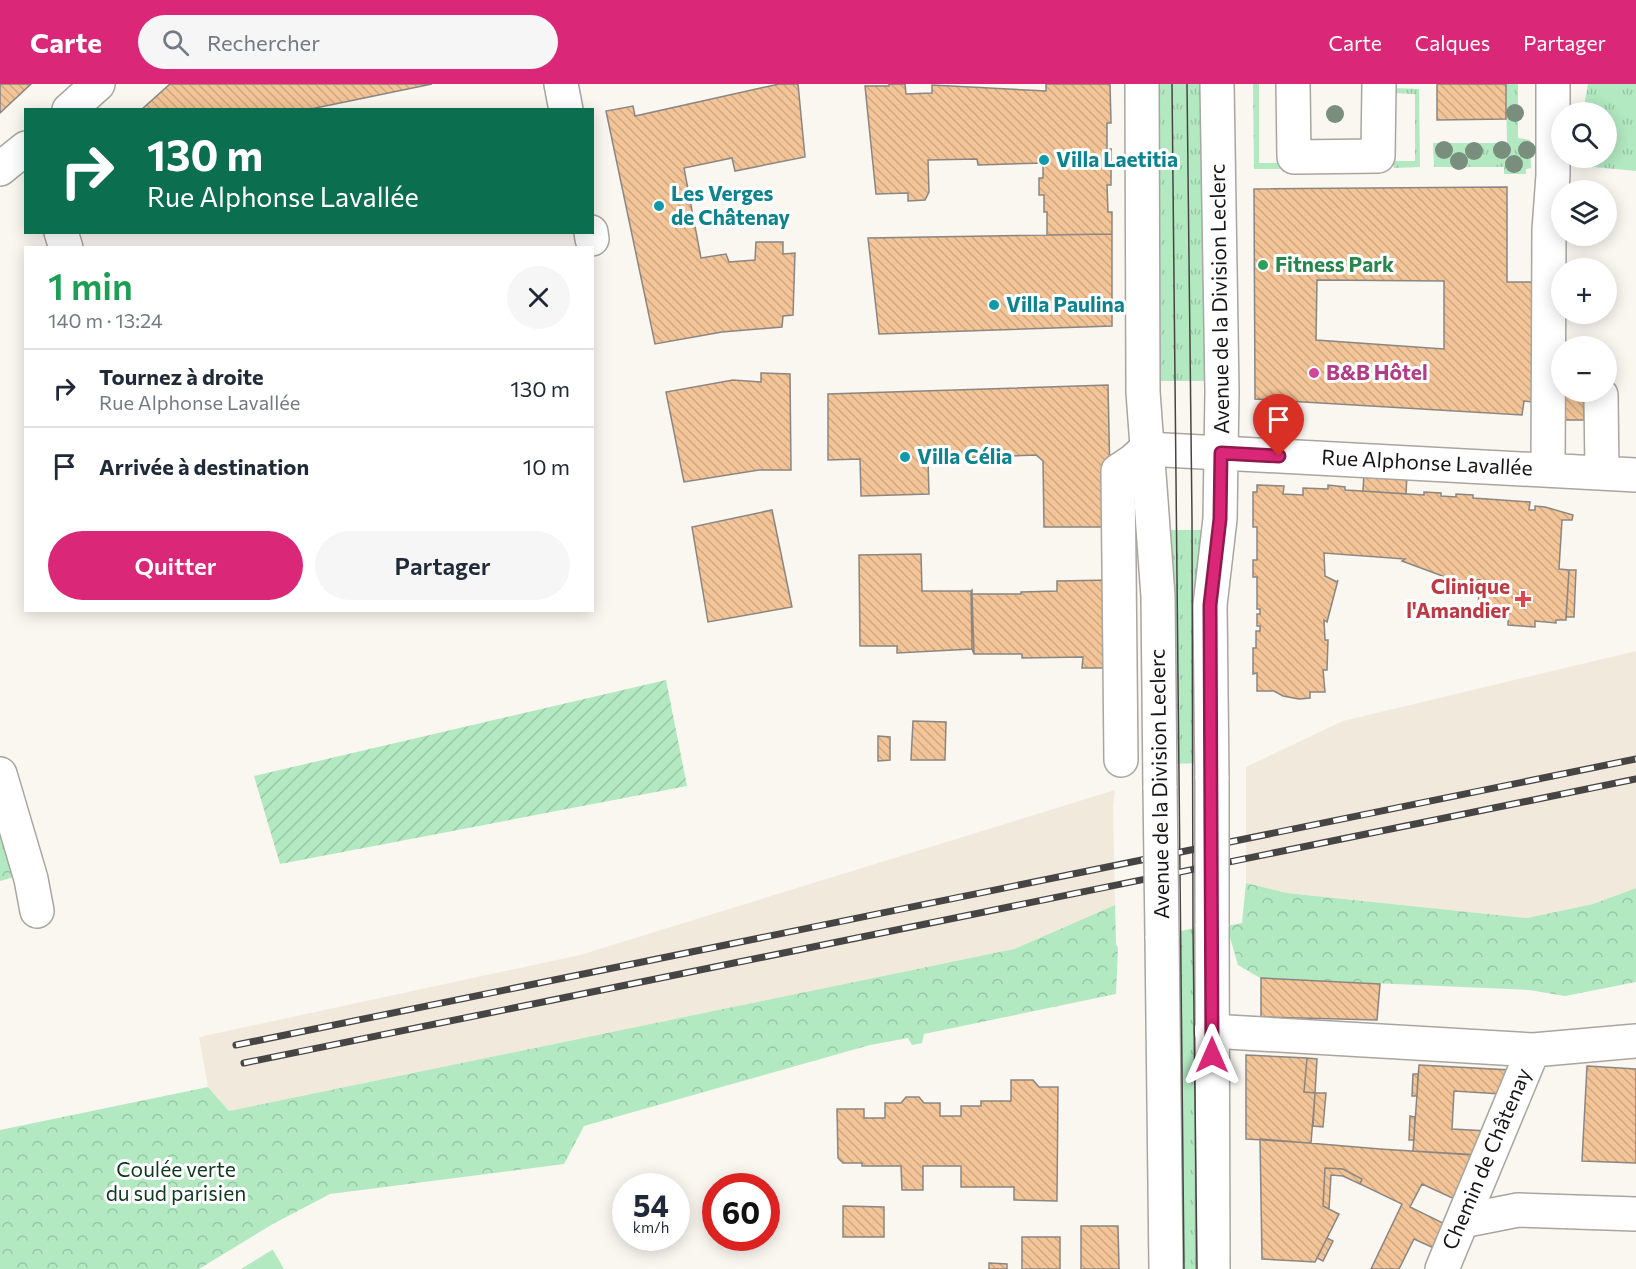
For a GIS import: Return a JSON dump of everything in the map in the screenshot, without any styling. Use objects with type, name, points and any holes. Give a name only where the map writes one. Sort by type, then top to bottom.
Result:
[{"type":"main road","points":[[71,108],[98,84]]},
{"type":"main road","points":[[561,84],[566,108]]},
{"type":"main road","name":"Avenue de la Division Leclerc","points":[[1142,84],[1143,371],[1146,449],[1158,596],[1166,1269]]},
{"type":"main road","name":"Avenue de la Division Leclerc","points":[[1213,1269],[1210,605],[1220,519],[1221,453],[1217,84]]},
{"type":"main road","points":[[1293,84],[1294,157],[1378,156],[1378,84]]},
{"type":"main road","points":[[1548,470],[1549,230],[1553,175],[1553,84]]},
{"type":"main road","points":[[0,169],[24,150]]},
{"type":"main road","points":[[1601,402],[1602,473]]},
{"type":"main road","points":[[1121,760],[1118,471],[1146,449]]},
{"type":"main road","name":"Rue Alphonse Lavallée","points":[[1146,449],[1636,475]]},
{"type":"main road","points":[[0,774],[31,879],[37,911]]},
{"type":"main road","points":[[1211,1031],[1533,1050],[1636,1041]]},
{"type":"main road","name":"Chemin de Châtenay","points":[[1442,1269],[1533,1050]]},
{"type":"main road","points":[[1462,1221],[1518,1210],[1636,1214]]},
{"type":"shaded area","points":[[1636,651],[1636,888],[1593,904],[1527,918],[1287,893],[1246,883],[1246,767],[1343,721]]},
{"type":"shaded area","points":[[1115,790],[1113,806],[1115,905],[1014,949],[229,1111],[208,1087],[199,1037],[580,955]]},
{"type":"green space","points":[[1154,84],[1205,84],[1208,381],[1157,381]]},
{"type":"green space","points":[[1253,84],[1259,84],[1259,163],[1283,163],[1283,169],[1254,169]]},
{"type":"green space","points":[[1506,84],[1518,84],[1518,138],[1530,140],[1531,168],[1526,169],[1526,174],[1504,174],[1504,167],[1434,167],[1433,143],[1507,143]]},
{"type":"green space","points":[[1588,84],[1636,84],[1636,171],[1604,168],[1617,168],[1617,102],[1585,102]]},
{"type":"green space","points":[[1392,88],[1419,89],[1420,167],[1394,168],[1393,161],[1415,161],[1415,94],[1392,93]]},
{"type":"green space","points":[[1163,530],[1209,530],[1202,763],[1171,764]]},
{"type":"green space","points":[[666,680],[687,786],[280,864],[254,776]]},
{"type":"green space","points":[[0,802],[21,875],[0,881]]},
{"type":"green space","points":[[1246,883],[1287,893],[1527,918],[1593,904],[1636,888],[1636,982],[1565,996],[1529,990],[1260,978],[1238,965],[1227,933],[1226,926],[1242,923]]},
{"type":"green space","name":"Coulée verte du sud parisien","points":[[1115,905],[1118,948],[1116,994],[924,1034],[922,1043],[912,1045],[908,1038],[870,1045],[584,1126],[564,1164],[330,1194],[271,1225],[199,1269],[0,1269],[0,1130],[208,1087],[229,1111],[1014,949]]},
{"type":"green space","points":[[1203,926],[1207,1269],[1175,1269],[1172,933]]},
{"type":"green space","points":[[272,1250],[284,1269],[241,1269]]},
{"type":"building","points":[[0,84],[31,84],[0,113]]},
{"type":"building","points":[[170,84],[432,84],[316,108],[143,108]]},
{"type":"building","name":"Les Verges de Châtenay","points":[[779,84],[798,84],[805,157],[735,171],[732,158],[684,168],[701,258],[726,254],[729,262],[755,260],[756,242],[783,242],[783,254],[795,253],[793,315],[783,316],[782,327],[722,332],[655,344],[606,111],[633,106],[635,116]]},
{"type":"building","name":"Villa Laetitia","points":[[889,84],[905,84],[906,94],[932,93],[932,85],[1046,91],[1046,84],[1110,84],[1111,123],[1107,123],[1107,150],[1111,149],[1111,185],[1107,185],[1108,212],[1112,212],[1112,234],[1047,235],[1044,195],[1039,195],[1039,178],[1043,178],[1043,163],[978,165],[977,159],[928,160],[929,192],[925,200],[908,201],[908,193],[876,194],[865,86],[889,86]]},
{"type":"building","points":[[1437,84],[1506,84],[1506,119],[1437,120]]},
{"type":"building","points":[[1507,187],[1507,282],[1536,282],[1532,402],[1524,401],[1522,415],[1255,399],[1254,189]],"holes":[[[1317,280],[1444,281],[1444,349],[1316,340]]]},
{"type":"building","name":"Villa Paulina","points":[[1112,234],[1112,326],[879,334],[868,238]]},
{"type":"building","points":[[761,373],[790,374],[791,470],[759,470],[684,482],[666,392],[733,380],[761,382]]},
{"type":"building","name":"Villa Célia","points":[[1108,385],[1111,527],[1044,527],[1043,461],[1036,455],[928,459],[929,494],[861,496],[860,459],[828,460],[828,394]]},
{"type":"building","points":[[1562,402],[1583,402],[1584,420],[1562,420]]},
{"type":"building","points":[[1364,472],[1407,475],[1406,494],[1363,491]]},
{"type":"building","name":"Clinique l'Amandier","points":[[1257,485],[1284,486],[1283,494],[1303,495],[1303,488],[1328,489],[1328,485],[1345,487],[1345,490],[1424,495],[1424,492],[1441,493],[1441,496],[1456,497],[1456,494],[1473,495],[1473,498],[1530,502],[1529,510],[1535,510],[1535,506],[1545,507],[1573,515],[1572,520],[1562,520],[1559,569],[1569,570],[1566,620],[1556,620],[1556,623],[1535,621],[1535,627],[1508,625],[1508,620],[1477,618],[1480,580],[1477,580],[1475,588],[1402,561],[1405,559],[1324,553],[1325,576],[1337,582],[1338,580],[1327,622],[1324,620],[1325,640],[1328,640],[1327,670],[1323,670],[1325,692],[1310,692],[1310,698],[1299,699],[1283,696],[1274,691],[1257,691],[1257,673],[1253,674],[1253,648],[1256,648],[1256,631],[1260,631],[1260,626],[1257,626],[1257,614],[1260,614],[1260,609],[1257,609],[1257,577],[1253,577],[1253,560],[1257,560],[1257,527],[1253,527],[1253,492],[1257,492]]},
{"type":"building","points":[[772,510],[792,607],[708,622],[692,527]]},
{"type":"building","points":[[921,554],[922,591],[971,591],[972,649],[897,653],[897,646],[860,646],[859,555]]},
{"type":"building","points":[[1569,570],[1576,570],[1574,617],[1566,617]]},
{"type":"building","points":[[1111,580],[1112,668],[1082,668],[1083,657],[1022,658],[1022,654],[974,654],[972,594],[1057,591],[1057,581]]},
{"type":"building","points":[[972,590],[974,654],[972,649]]},
{"type":"building","points":[[913,721],[946,722],[945,760],[911,760]]},
{"type":"building","points":[[878,736],[890,737],[890,760],[878,761]]},
{"type":"building","points":[[1261,978],[1380,984],[1377,1020],[1261,1017]]},
{"type":"building","points":[[1246,1055],[1307,1058],[1304,1092],[1315,1093],[1311,1143],[1246,1139]]},
{"type":"building","points":[[1307,1058],[1317,1059],[1315,1093],[1304,1092]]},
{"type":"building","points":[[1419,1065],[1510,1070],[1501,1094],[1454,1091],[1452,1129],[1488,1131],[1480,1155],[1413,1151]]},
{"type":"building","points":[[1587,1066],[1636,1069],[1636,1163],[1582,1161]]},
{"type":"building","points":[[1413,1074],[1418,1074],[1417,1096],[1412,1096]]},
{"type":"building","points":[[1011,1080],[1033,1080],[1039,1087],[1058,1087],[1057,1201],[1014,1200],[1014,1187],[961,1187],[961,1166],[923,1166],[923,1190],[902,1190],[901,1166],[862,1166],[862,1163],[843,1163],[838,1158],[837,1109],[864,1109],[864,1118],[885,1118],[885,1103],[901,1103],[906,1097],[919,1097],[924,1103],[940,1103],[940,1116],[961,1116],[961,1106],[981,1106],[981,1101],[1011,1101]]},
{"type":"building","points":[[1315,1093],[1326,1093],[1323,1127],[1313,1126]]},
{"type":"building","points":[[1410,1116],[1415,1117],[1414,1140],[1409,1140]]},
{"type":"building","points":[[1260,1139],[1473,1155],[1459,1201],[1422,1184],[1410,1207],[1447,1225],[1436,1249],[1414,1239],[1399,1269],[1371,1269],[1402,1204],[1360,1184],[1362,1179],[1343,1169],[1325,1168],[1323,1206],[1339,1214],[1315,1262],[1262,1259]]},
{"type":"building","points":[[1325,1168],[1343,1169],[1362,1179],[1360,1184],[1343,1176],[1331,1175],[1329,1209],[1323,1206]]},
{"type":"building","points":[[843,1206],[884,1207],[884,1237],[843,1237]]},
{"type":"building","points":[[1081,1226],[1118,1226],[1119,1269],[1081,1269]]},
{"type":"building","points":[[1022,1237],[1060,1237],[1060,1269],[1022,1269]]},
{"type":"building","points":[[1327,1238],[1333,1241],[1323,1261],[1317,1258]]},
{"type":"building","points":[[989,1263],[1007,1264],[1007,1269],[989,1269]]},
{"type":"tram line","points":[[1172,84],[1184,1269]]},
{"type":"tram line","points":[[1187,84],[1197,1269]]},
{"type":"railway","points":[[236,1045],[1636,759]]},
{"type":"railway","points":[[244,1063],[1636,779]]},
{"type":"place","name":"Villa Laetitia","points":[[1044,160]]},
{"type":"place","name":"Les Verges de Châtenay","points":[[659,206]]},
{"type":"place","name":"Fitness Park","points":[[1263,265]]},
{"type":"place","name":"Villa Paulina","points":[[994,305]]},
{"type":"place","name":"B&B Hôtel","points":[[1314,373]]},
{"type":"place","name":"Villa Célia","points":[[905,457]]},
{"type":"place","name":"Clinique l'Amandier","points":[[1523,599]]},
{"type":"route","points":[[1212,1055],[1210,605],[1220,519],[1221,453],[1279,456]]}]
